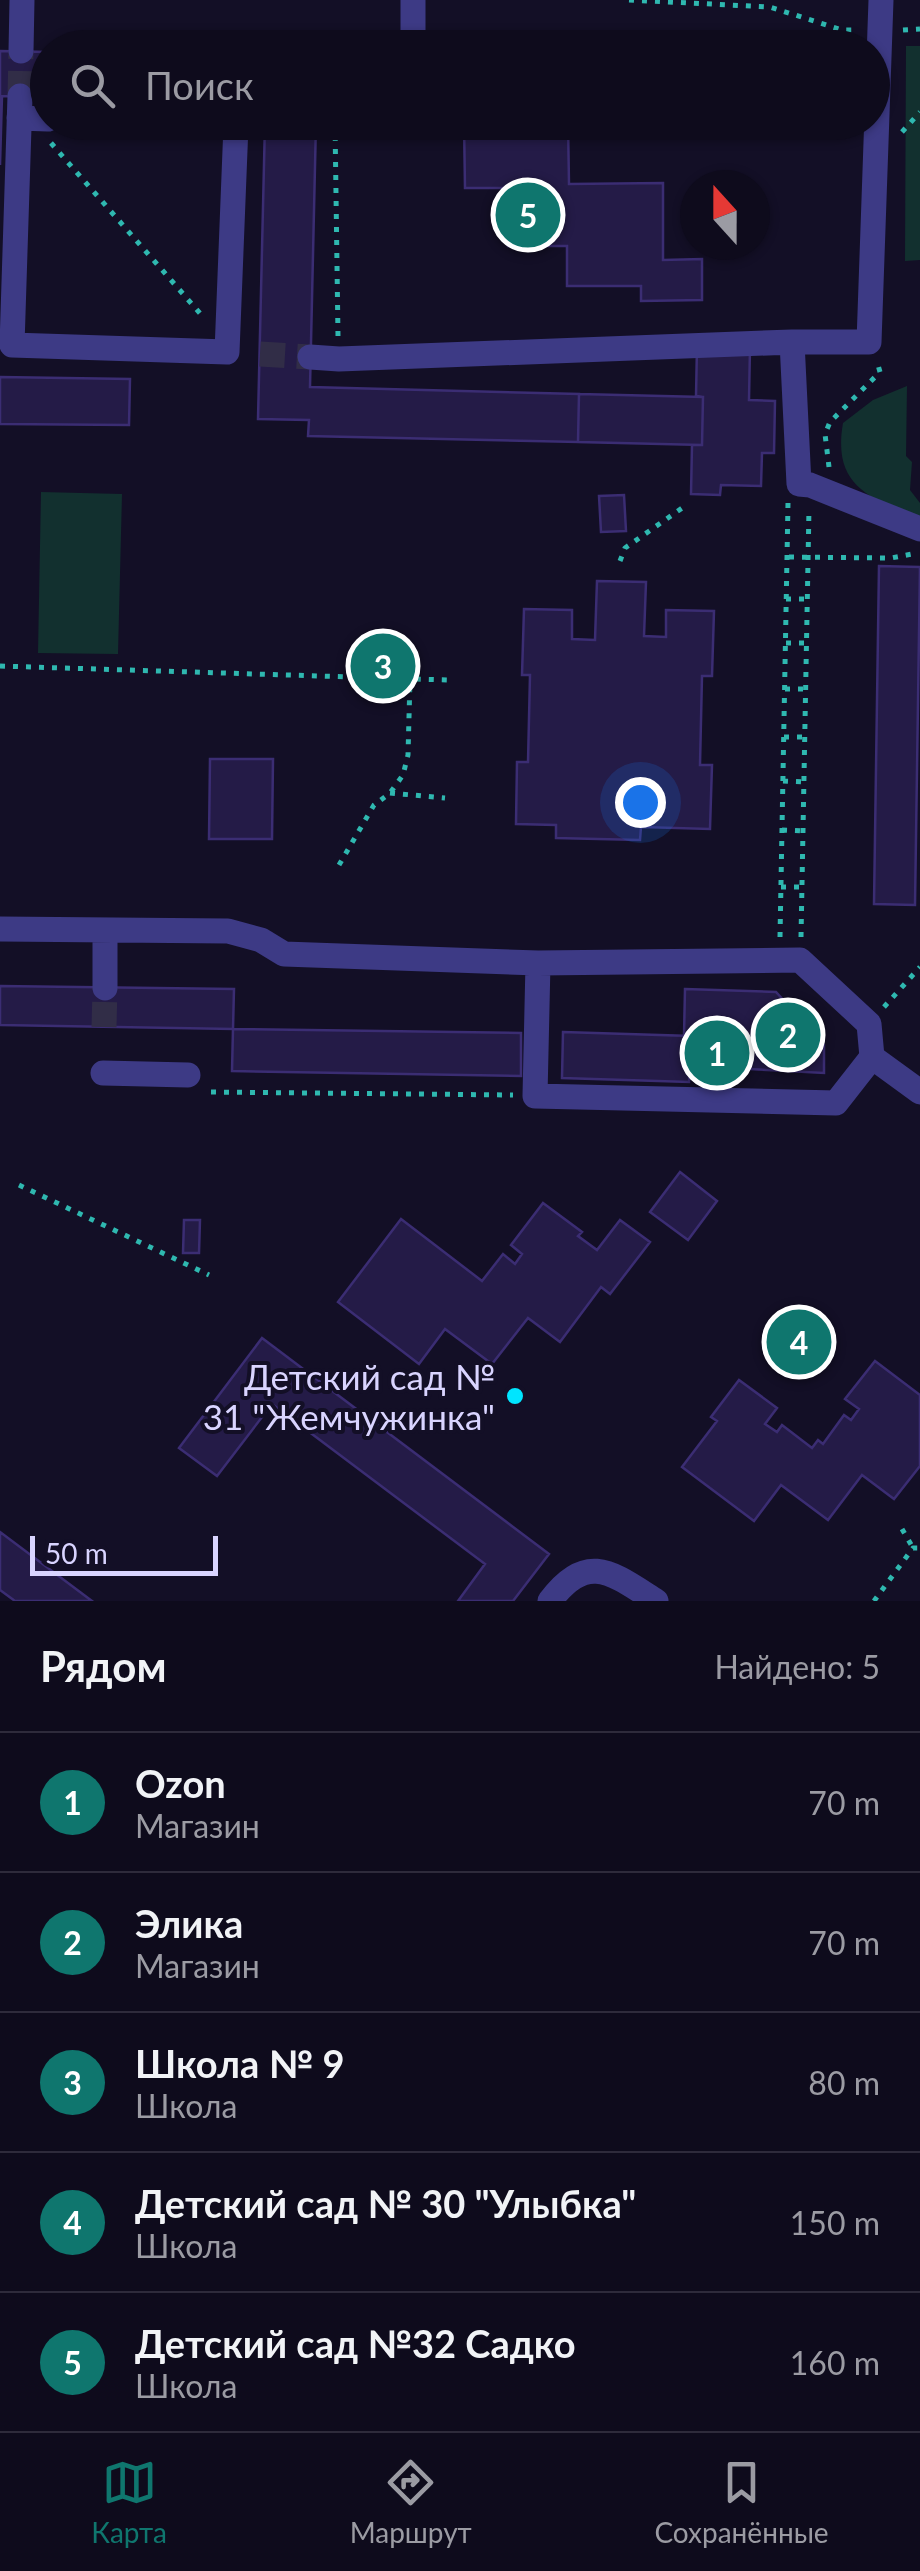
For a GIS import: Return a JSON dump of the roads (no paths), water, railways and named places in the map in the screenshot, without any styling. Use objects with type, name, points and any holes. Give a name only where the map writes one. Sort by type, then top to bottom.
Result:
[{"type":"lane","points":[[21,51],[22,0]]},
{"type":"lane","points":[[412,0],[413,30]]},
{"type":"lane","points":[[881,30],[882,0]]},
{"type":"lane","points":[[29,113],[12,345],[228,352],[235,140]]},
{"type":"lane","points":[[310,357],[870,342],[877,140]]},
{"type":"lane","points":[[792,342],[799,490],[920,529]]},
{"type":"lane","points":[[0,929],[228,931],[261,940],[284,954],[538,962],[800,960],[869,1024],[872,1057],[836,1103],[536,1096],[538,962]]},
{"type":"lane","points":[[105,930],[105,988]]},
{"type":"lane","points":[[872,1057],[920,1092]]},
{"type":"lane","points":[[102,1073],[188,1074]]},
{"type":"lane","points":[[550,1601],[564,1582],[586,1572],[604,1572],[620,1578],[656,1601]]},
{"type":"tunnel","points":[[20,96],[21,51]]},
{"type":"tunnel","points":[[260,354],[310,357]]},
{"type":"tunnel","points":[[104,1027],[105,988]]},
{"type":"place","name":"Детский сад №32 Садко","points":[[528,215]]},
{"type":"place","name":"Школа № 9","points":[[383,666]]},
{"type":"place","name":"Элика","points":[[788,1035]]},
{"type":"place","name":"Ozon","points":[[717,1053]]},
{"type":"place","name":"Детский сад № 30 \"Улыбка\"","points":[[799,1342]]},
{"type":"place","name":"Детский сад № 31 \"Жемчужинка\"","points":[[515,1396]]}]
